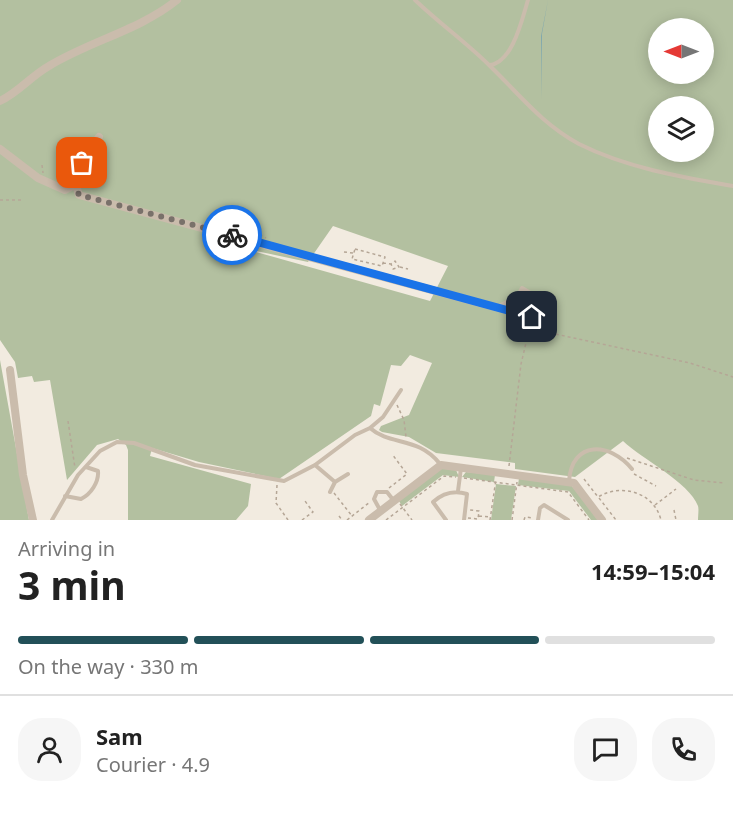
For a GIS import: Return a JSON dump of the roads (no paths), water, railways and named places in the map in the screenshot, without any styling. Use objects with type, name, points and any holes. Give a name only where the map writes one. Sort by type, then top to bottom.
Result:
[{"type":"street","points":[[0,101],[17,93],[47,67],[141,23],[164,11],[177,0]]},
{"type":"street","points":[[79,195],[76,183],[79,167],[99,137]]},
{"type":"street","points":[[0,149],[38,178],[79,195],[532,317]]},
{"type":"street","points":[[65,190],[76,183]]},
{"type":"street","points":[[10,370],[23,476],[33,520]]},
{"type":"street","points":[[369,520],[441,465],[574,483],[602,520]]},
{"type":"lane","points":[[415,0],[490,65],[536,115],[580,144],[635,166],[733,186]]},
{"type":"lane","points":[[490,65],[498,62],[507,52],[517,34],[528,0]]},
{"type":"lane","points":[[498,307],[518,296]]},
{"type":"lane","points":[[52,520],[85,466],[100,451],[117,442],[134,442],[195,465],[278,481],[288,480],[315,465],[355,435],[370,428],[401,390]]},
{"type":"lane","points":[[370,428],[378,433],[419,445],[441,465]]},
{"type":"lane","points":[[569,482],[570,468],[574,460],[588,451],[605,449],[623,458],[632,469]]},
{"type":"lane","points":[[315,465],[335,482]]},
{"type":"lane","points":[[65,496],[81,498],[99,478],[98,471],[85,466]]},
{"type":"lane","points":[[458,491],[462,468]]},
{"type":"lane","points":[[330,492],[335,482],[348,474]]},
{"type":"lane","points":[[446,520],[433,502],[442,495],[458,491],[467,494],[464,519]]},
{"type":"lane","points":[[381,511],[374,499],[377,492],[387,492],[395,500]]},
{"type":"lane","points":[[538,519],[540,508],[544,505],[568,520]]},
{"type":"water","points":[[548,0],[542,34],[542,99],[541,36]]}]
